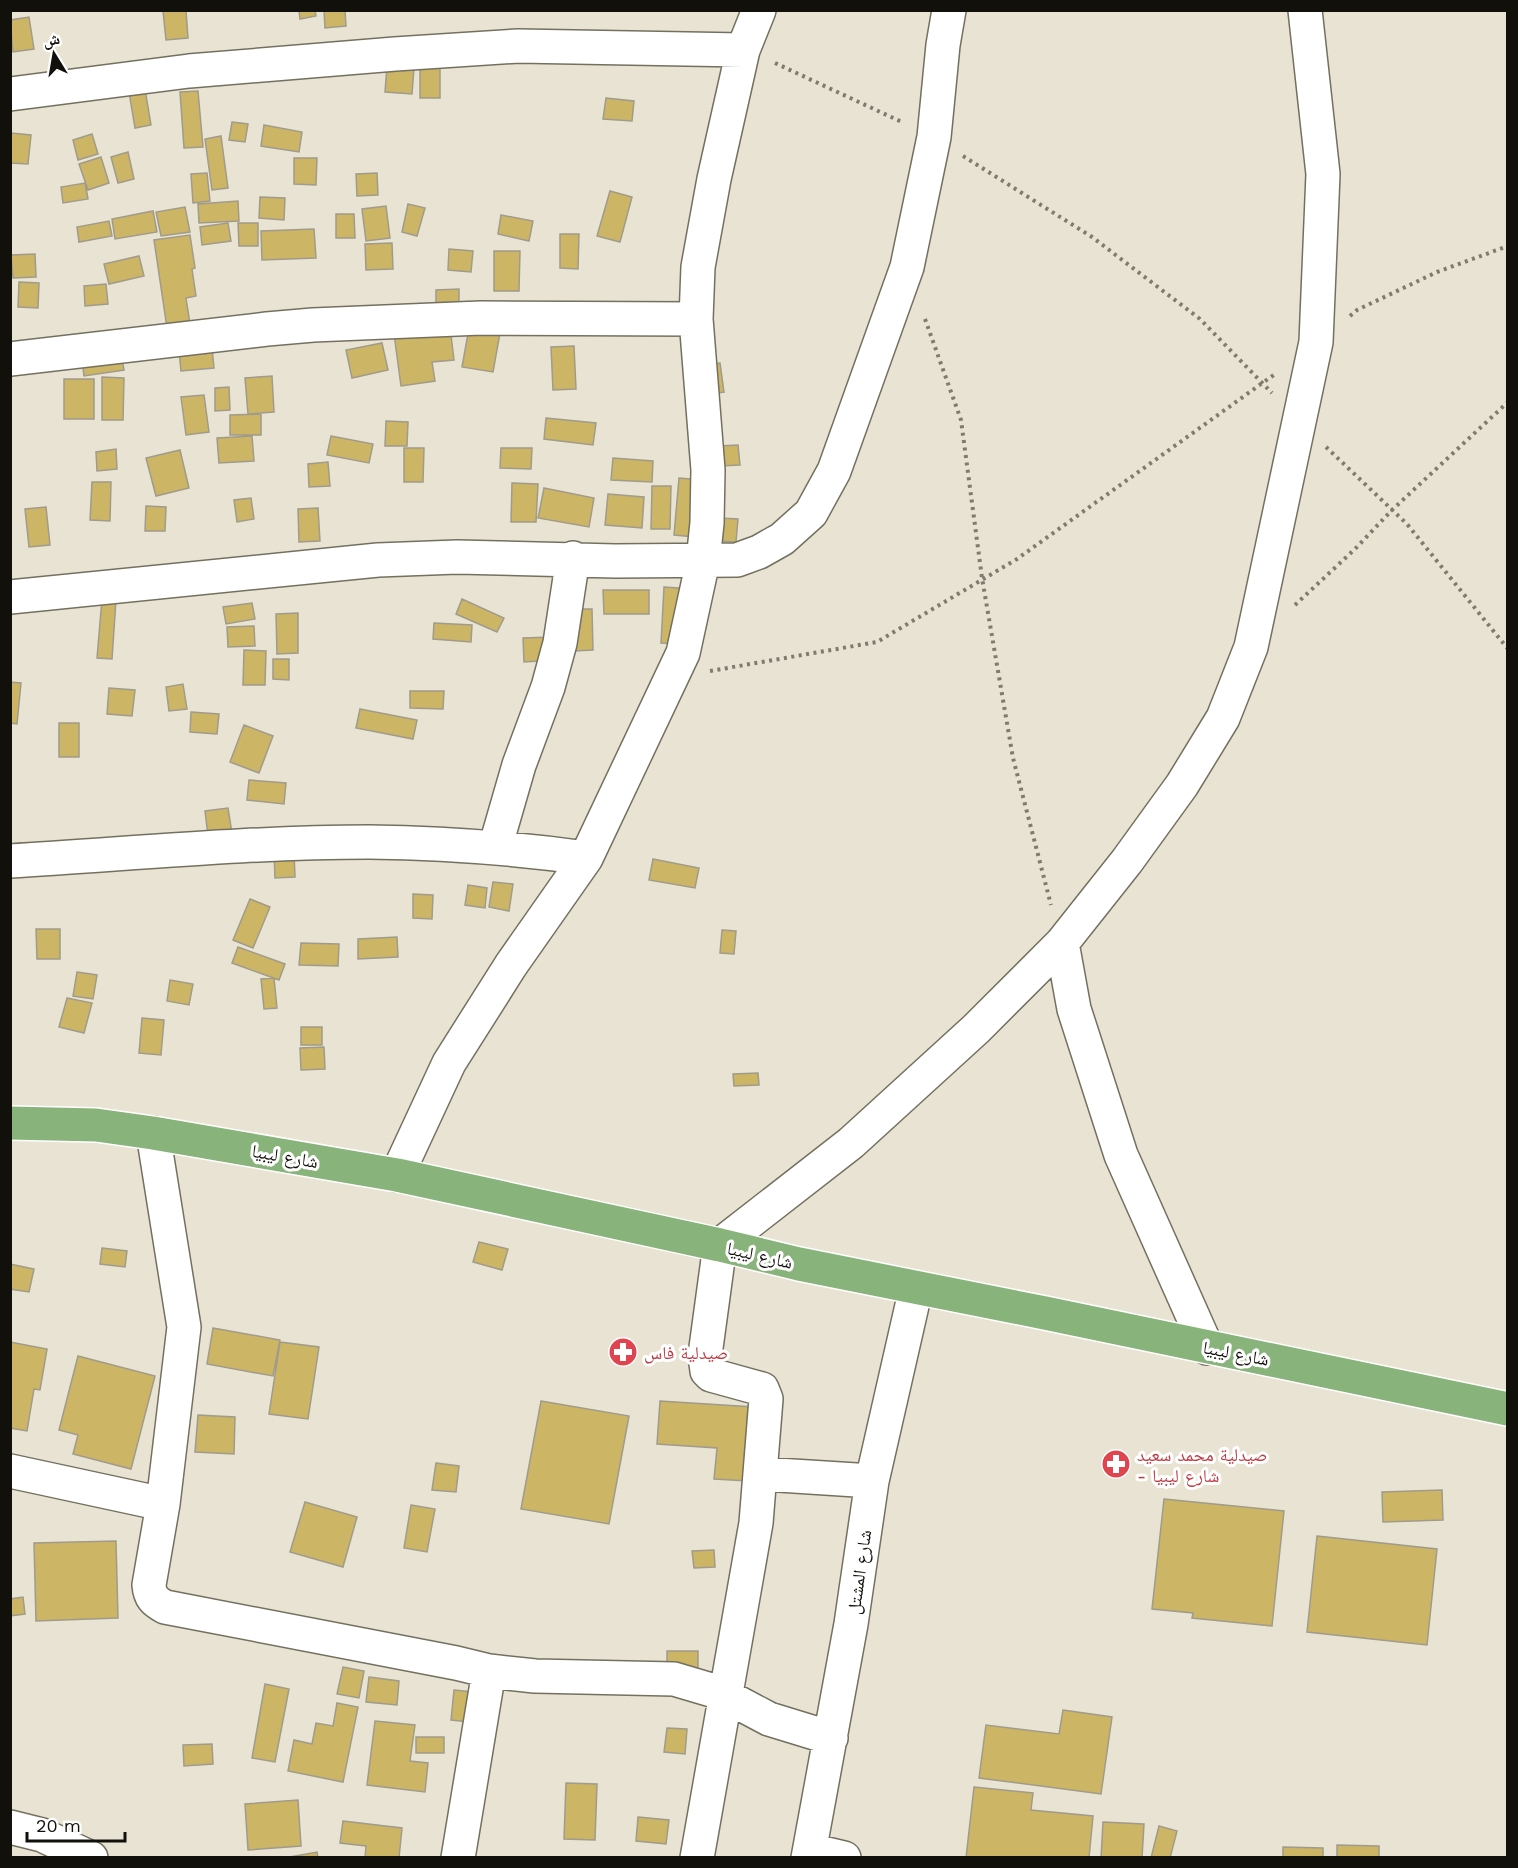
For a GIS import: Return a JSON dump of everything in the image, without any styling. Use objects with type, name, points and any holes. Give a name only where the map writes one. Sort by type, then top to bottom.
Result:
[{"type":"highway","name":"شارع ليبيا","points":[[10,1123],[96,1125],[153,1132],[397,1175],[916,1288],[1045,1312],[1207,1348],[1508,1409]]},
{"type":"street","points":[[397,1175],[449,1063],[511,964],[586,858],[683,653],[704,561],[707,523],[708,470],[696,319],[698,267],[714,179],[743,50],[759,10]]},
{"type":"street","points":[[935,10],[943,45]]},
{"type":"street","points":[[10,597],[378,560],[457,557],[736,560],[759,552],[782,539],[811,513],[834,471],[907,267],[934,138],[943,45],[949,10]]},
{"type":"street","points":[[697,1857],[756,1523],[766,1399],[762,1389],[711,1375],[707,1371],[705,1355],[720,1245],[851,1143],[976,1029],[1062,943],[1182,785],[1223,718],[1251,647],[1316,342],[1323,174],[1305,10]]},
{"type":"street","points":[[10,94],[189,71],[518,46],[743,50]]},
{"type":"street","points":[[10,359],[313,325],[481,318],[696,319]]},
{"type":"street","points":[[495,848],[519,765],[548,687],[560,643],[573,558]]},
{"type":"street","points":[[10,861],[370,842],[523,849],[586,858]]},
{"type":"street","points":[[1062,943],[1074,1009],[1121,1155],[1207,1348]]},
{"type":"street","points":[[153,1132],[184,1327],[163,1504],[149,1585],[149,1592],[154,1601],[165,1606],[489,1671],[535,1676],[674,1679],[696,1684],[726,1696],[769,1719],[831,1738]]},
{"type":"street","name":"شارع المشتل","points":[[809,1854],[851,1624],[872,1481],[916,1288]]},
{"type":"street","points":[[10,1471],[163,1504]]},
{"type":"street","points":[[761,1474],[872,1481]]},
{"type":"street","points":[[458,1857],[489,1671]]},
{"type":"street","points":[[10,1827],[42,1835],[91,1857]]},
{"type":"street","points":[[809,1854],[844,1857]]},
{"type":"path","points":[[743,50],[788,68],[934,138],[1092,237],[1200,319],[1299,421],[1407,524],[1508,650]]},
{"type":"path","points":[[673,677],[877,642],[1017,559],[1262,383],[1357,310],[1437,272],[1508,246]]},
{"type":"path","points":[[907,267],[962,420],[982,578],[1013,758],[1062,943]]},
{"type":"path","points":[[1294,606],[1355,549],[1392,510],[1508,402]]},
{"type":"building","points":[[186,10],[188,38],[166,40],[163,11]]},
{"type":"building","points":[[299,10],[315,10],[316,16],[300,19]]},
{"type":"building","points":[[324,10],[345,10],[346,26],[325,28]]},
{"type":"building","points":[[29,17],[34,49],[13,52],[10,20]]},
{"type":"building","points":[[387,66],[414,68],[412,94],[385,92]]},
{"type":"building","points":[[420,66],[440,66],[440,98],[420,98]]},
{"type":"building","points":[[145,89],[151,125],[135,128],[129,92]]},
{"type":"building","points":[[198,91],[203,147],[184,148],[180,92]]},
{"type":"building","points":[[606,98],[634,101],[632,121],[603,119]]},
{"type":"building","points":[[232,122],[248,124],[245,142],[229,140]]},
{"type":"building","points":[[264,125],[302,132],[299,152],[261,146]]},
{"type":"building","points":[[11,133],[31,135],[28,164],[10,163]]},
{"type":"building","points":[[92,134],[98,154],[78,160],[73,140]]},
{"type":"building","points":[[221,136],[228,188],[212,190],[205,139]]},
{"type":"building","points":[[128,152],[134,179],[118,183],[111,157]]},
{"type":"building","points":[[101,157],[109,183],[88,190],[79,164]]},
{"type":"building","points":[[294,158],[317,158],[316,185],[294,184]]},
{"type":"building","points":[[207,173],[210,201],[193,203],[191,174]]},
{"type":"building","points":[[377,173],[378,195],[357,196],[356,174]]},
{"type":"building","points":[[85,183],[88,199],[63,203],[61,187]]},
{"type":"building","points":[[610,191],[632,197],[620,242],[597,236]]},
{"type":"building","points":[[260,197],[285,198],[284,220],[259,218]]},
{"type":"building","points":[[238,201],[239,221],[199,223],[198,204]]},
{"type":"building","points":[[408,204],[425,208],[417,236],[402,232]]},
{"type":"building","points":[[386,206],[390,238],[366,241],[362,209]]},
{"type":"building","points":[[185,207],[190,232],[161,236],[156,212]]},
{"type":"building","points":[[153,211],[157,232],[115,239],[112,219]]},
{"type":"building","points":[[336,214],[354,214],[355,238],[336,238]]},
{"type":"building","points":[[501,215],[533,221],[529,241],[498,234]]},
{"type":"building","points":[[109,221],[112,236],[79,242],[77,227]]},
{"type":"building","points":[[228,223],[231,241],[202,245],[200,227]]},
{"type":"building","points":[[238,223],[258,223],[258,246],[239,246]]},
{"type":"building","points":[[314,229],[316,258],[262,260],[261,231]]},
{"type":"building","points":[[560,234],[579,234],[578,269],[560,268]]},
{"type":"building","points":[[190,235],[196,296],[186,298],[190,324],[167,328],[154,240]]},
{"type":"building","points":[[392,243],[393,269],[366,270],[365,244]]},
{"type":"building","points":[[449,249],[473,251],[471,272],[448,270]]},
{"type":"building","points":[[494,251],[520,251],[519,291],[494,291]]},
{"type":"building","points":[[35,254],[36,277],[13,278],[11,255]]},
{"type":"building","points":[[139,256],[144,276],[109,284],[104,264]]},
{"type":"building","points":[[19,282],[39,283],[38,308],[18,307]]},
{"type":"building","points":[[106,284],[108,304],[85,306],[84,286]]},
{"type":"building","points":[[459,289],[459,305],[436,306],[436,290]]},
{"type":"building","points":[[450,327],[454,360],[432,362],[435,381],[401,386],[394,334]]},
{"type":"building","points":[[469,328],[500,333],[493,372],[462,367]]},
{"type":"building","points":[[382,343],[388,370],[352,378],[346,350]]},
{"type":"building","points":[[574,346],[576,389],[553,390],[551,347]]},
{"type":"building","points":[[120,347],[124,370],[84,376],[81,353]]},
{"type":"building","points":[[212,348],[214,368],[181,371],[179,351]]},
{"type":"building","points":[[720,363],[724,392],[698,396],[694,366]]},
{"type":"building","points":[[272,376],[274,412],[248,414],[245,378]]},
{"type":"building","points":[[102,377],[124,378],[123,420],[102,420]]},
{"type":"building","points":[[64,379],[94,379],[94,419],[64,419]]},
{"type":"building","points":[[229,387],[230,410],[215,411],[215,388]]},
{"type":"building","points":[[204,395],[209,432],[186,435],[181,397]]},
{"type":"building","points":[[261,414],[261,435],[230,435],[230,415]]},
{"type":"building","points":[[546,418],[596,423],[593,445],[544,439]]},
{"type":"building","points":[[386,421],[408,422],[407,446],[385,446]]},
{"type":"building","points":[[252,436],[254,461],[219,463],[217,438]]},
{"type":"building","points":[[331,436],[373,444],[369,463],[327,455]]},
{"type":"building","points":[[738,445],[740,465],[720,466],[719,446]]},
{"type":"building","points":[[404,448],[424,448],[423,482],[404,482]]},
{"type":"building","points":[[501,448],[532,448],[531,469],[500,468]]},
{"type":"building","points":[[116,449],[117,469],[97,471],[96,452]]},
{"type":"building","points":[[180,450],[189,488],[156,496],[146,458]]},
{"type":"building","points":[[613,458],[653,461],[652,482],[611,480]]},
{"type":"building","points":[[328,462],[330,486],[309,487],[308,464]]},
{"type":"building","points":[[679,478],[701,480],[695,537],[674,535]]},
{"type":"building","points":[[92,482],[111,482],[110,521],[90,520]]},
{"type":"building","points":[[512,483],[538,484],[536,522],[511,522]]},
{"type":"building","points":[[652,486],[671,486],[670,529],[651,529]]},
{"type":"building","points":[[544,488],[594,498],[589,527],[538,518]]},
{"type":"building","points":[[608,494],[644,497],[642,528],[605,525]]},
{"type":"building","points":[[251,498],[254,519],[237,522],[234,500]]},
{"type":"building","points":[[146,506],[166,507],[165,531],[145,531]]},
{"type":"building","points":[[46,507],[50,545],[29,547],[25,509]]},
{"type":"building","points":[[318,508],[320,541],[299,542],[298,509]]},
{"type":"building","points":[[719,518],[738,519],[736,542],[717,541]]},
{"type":"building","points":[[664,587],[693,589],[690,644],[661,643]]},
{"type":"building","points":[[603,590],[649,590],[649,614],[604,614]]},
{"type":"building","points":[[102,599],[116,600],[112,659],[97,658]]},
{"type":"building","points":[[462,599],[504,618],[497,632],[456,614]]},
{"type":"building","points":[[252,603],[255,619],[226,624],[223,607]]},
{"type":"building","points":[[573,609],[592,609],[593,650],[574,651]]},
{"type":"building","points":[[298,613],[298,653],[277,654],[276,614]]},
{"type":"building","points":[[434,623],[472,625],[471,642],[433,639]]},
{"type":"building","points":[[254,626],[255,646],[228,647],[227,627]]},
{"type":"building","points":[[553,637],[555,660],[524,662],[523,638]]},
{"type":"building","points":[[244,650],[266,651],[265,685],[243,685]]},
{"type":"building","points":[[273,659],[289,659],[289,680],[273,679]]},
{"type":"building","points":[[10,682],[21,683],[17,724],[10,723]]},
{"type":"building","points":[[183,684],[187,709],[169,711],[166,687]]},
{"type":"building","points":[[109,688],[135,690],[132,716],[107,714]]},
{"type":"building","points":[[410,691],[444,691],[443,709],[410,708]]},
{"type":"building","points":[[360,709],[417,720],[413,739],[356,728]]},
{"type":"building","points":[[191,712],[219,714],[217,734],[190,732]]},
{"type":"building","points":[[59,723],[79,723],[79,757],[59,757]]},
{"type":"building","points":[[244,725],[273,736],[259,773],[230,762]]},
{"type":"building","points":[[249,780],[286,783],[284,804],[247,800]]},
{"type":"building","points":[[228,808],[232,833],[208,836],[205,811]]},
{"type":"building","points":[[294,852],[295,877],[275,878],[274,853]]},
{"type":"building","points":[[653,859],[699,868],[695,888],[649,880]]},
{"type":"building","points":[[493,882],[513,884],[509,911],[489,907]]},
{"type":"building","points":[[468,885],[487,888],[485,908],[465,905]]},
{"type":"building","points":[[413,894],[433,895],[432,919],[413,918]]},
{"type":"building","points":[[250,899],[270,907],[253,948],[233,940]]},
{"type":"building","points":[[36,929],[60,929],[60,959],[37,959]]},
{"type":"building","points":[[722,930],[736,931],[734,954],[720,953]]},
{"type":"building","points":[[397,937],[398,957],[358,959],[358,939]]},
{"type":"building","points":[[301,943],[339,944],[338,966],[299,965]]},
{"type":"building","points":[[238,947],[285,964],[279,980],[232,963]]},
{"type":"building","points":[[77,972],[97,975],[93,999],[73,996]]},
{"type":"building","points":[[274,978],[277,1008],[264,1009],[261,979]]},
{"type":"building","points":[[170,980],[193,984],[189,1005],[167,1001]]},
{"type":"building","points":[[67,998],[92,1003],[84,1033],[59,1027]]},
{"type":"building","points":[[142,1018],[164,1020],[161,1055],[139,1053]]},
{"type":"building","points":[[301,1027],[322,1027],[322,1045],[301,1045]]},
{"type":"building","points":[[324,1047],[325,1069],[301,1070],[300,1048]]},
{"type":"building","points":[[758,1073],[759,1085],[734,1086],[733,1074]]},
{"type":"building","points":[[479,1242],[508,1249],[502,1270],[473,1262]]},
{"type":"building","points":[[102,1248],[127,1251],[125,1267],[100,1264]]},
{"type":"building","points":[[10,1264],[34,1269],[29,1292],[10,1289]]},
{"type":"building","points":[[213,1328],[280,1340],[273,1376],[207,1364]]},
{"type":"building","points":[[10,1342],[47,1349],[40,1390],[34,1389],[27,1431],[10,1428]]},
{"type":"building","points":[[280,1342],[319,1347],[308,1419],[269,1414]]},
{"type":"building","points":[[78,1356],[155,1376],[131,1469],[73,1454],[78,1435],[59,1430]]},
{"type":"building","points":[[541,1401],[629,1416],[609,1524],[521,1509]]},
{"type":"building","points":[[660,1401],[754,1407],[748,1481],[714,1479],[717,1448],[657,1444]]},
{"type":"building","points":[[198,1415],[235,1417],[234,1454],[195,1452]]},
{"type":"building","points":[[436,1463],[459,1466],[456,1492],[432,1490]]},
{"type":"building","points":[[1442,1490],[1443,1520],[1383,1522],[1382,1492]]},
{"type":"building","points":[[1164,1499],[1284,1511],[1272,1626],[1192,1618],[1193,1613],[1152,1609]]},
{"type":"building","points":[[305,1502],[357,1517],[343,1567],[290,1552]]},
{"type":"building","points":[[411,1505],[435,1509],[427,1552],[404,1548]]},
{"type":"building","points":[[1317,1536],[1437,1549],[1427,1645],[1307,1632]]},
{"type":"building","points":[[116,1541],[118,1618],[36,1621],[34,1543]]},
{"type":"building","points":[[714,1550],[715,1567],[694,1568],[692,1551]]},
{"type":"building","points":[[23,1597],[25,1614],[10,1616],[10,1599]]},
{"type":"building","points":[[667,1651],[698,1651],[698,1672],[667,1671]]},
{"type":"building","points":[[343,1667],[364,1671],[359,1698],[337,1694]]},
{"type":"building","points":[[369,1677],[399,1681],[397,1705],[366,1702]]},
{"type":"building","points":[[265,1684],[289,1689],[275,1762],[252,1758]]},
{"type":"building","points":[[454,1690],[473,1692],[469,1722],[451,1720]]},
{"type":"building","points":[[337,1703],[358,1707],[343,1782],[288,1771],[294,1740],[312,1744],[316,1723],[333,1726]]},
{"type":"building","points":[[1063,1710],[1112,1717],[1101,1794],[979,1778],[986,1725],[1059,1734]]},
{"type":"building","points":[[375,1721],[415,1725],[410,1761],[428,1763],[425,1792],[367,1785]]},
{"type":"building","points":[[667,1728],[687,1729],[685,1754],[664,1752]]},
{"type":"building","points":[[416,1737],[444,1737],[444,1753],[416,1753]]},
{"type":"building","points":[[212,1744],[213,1764],[184,1766],[183,1745]]},
{"type":"building","points":[[566,1783],[597,1784],[595,1840],[564,1839]]},
{"type":"building","points":[[974,1787],[1033,1793],[1031,1810],[1093,1816],[1089,1858],[966,1858]]},
{"type":"building","points":[[298,1800],[301,1846],[248,1850],[245,1804]]},
{"type":"building","points":[[638,1817],[669,1820],[666,1844],[636,1841]]},
{"type":"building","points":[[343,1821],[402,1828],[399,1858],[365,1858],[366,1846],[340,1843]]},
{"type":"building","points":[[1103,1822],[1144,1824],[1142,1858],[1101,1858]]},
{"type":"building","points":[[1159,1826],[1177,1831],[1170,1858],[1151,1858]]},
{"type":"building","points":[[1337,1845],[1379,1846],[1379,1858],[1337,1858]]},
{"type":"building","points":[[1283,1847],[1323,1848],[1323,1858],[1283,1858]]},
{"type":"building","points":[[317,1852],[318,1858],[284,1858]]},
{"type":"place","name":"صيدلية فاس","points":[[623,1352]]},
{"type":"place","name":"صيدلية محمد سعيد - شارع ليبيا","points":[[1116,1464]]}]
